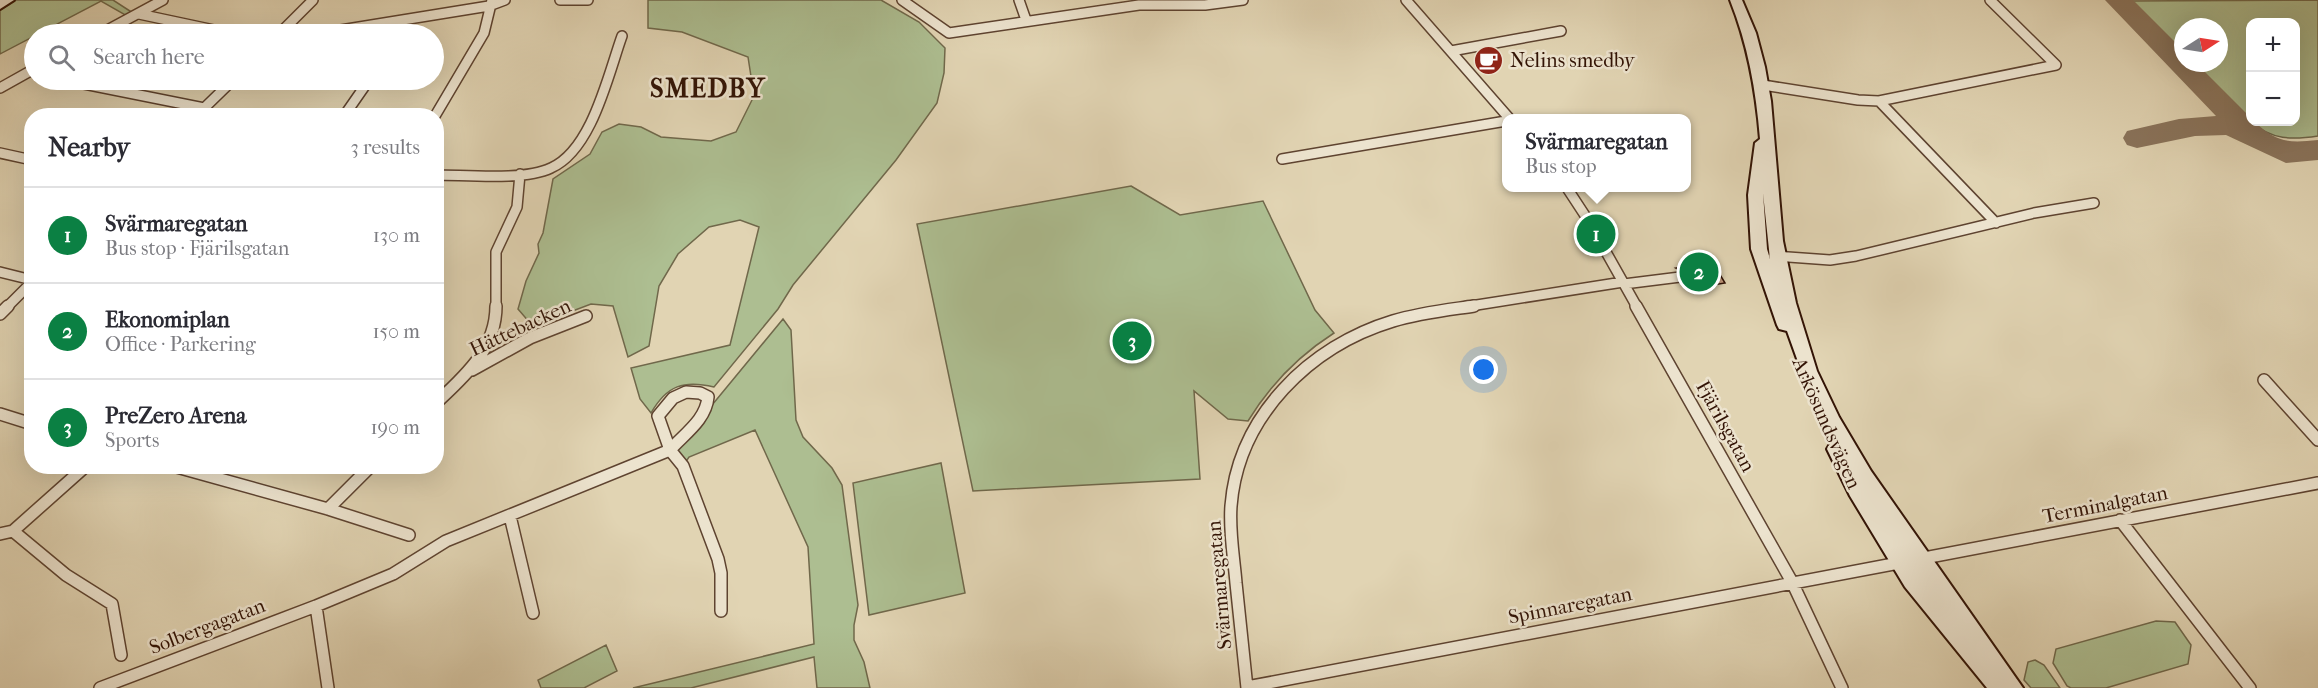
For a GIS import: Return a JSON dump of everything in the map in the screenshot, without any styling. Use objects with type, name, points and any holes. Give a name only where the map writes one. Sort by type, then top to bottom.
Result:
[{"type":"main road","points":[[0,5],[8,0]]},
{"type":"main road","name":"Arkösundsvägen","points":[[1736,0],[1754,44],[1763,85],[1766,118],[1769,256],[1795,353],[1856,490],[1900,563],[1919,590],[2000,688]]},
{"type":"main road","name":"Arkösundsvägen","points":[[1769,256],[1814,383],[1839,436],[1920,559],[2013,688]]},
{"type":"street","points":[[119,24],[163,0]]},
{"type":"street","points":[[289,24],[313,0]]},
{"type":"street","points":[[381,24],[505,0]]},
{"type":"street","points":[[560,0],[588,0]]},
{"type":"street","points":[[902,0],[920,10],[941,29],[949,33],[1139,5],[1183,2],[1205,5],[1243,0]]},
{"type":"street","points":[[1019,0],[1026,20]]},
{"type":"street","points":[[1406,0],[1503,114]]},
{"type":"street","points":[[1763,85],[1858,100],[1880,101],[2056,65],[1990,0]]},
{"type":"street","points":[[440,108],[484,33],[491,3]]},
{"type":"street","points":[[138,14],[186,24]]},
{"type":"street","points":[[1451,51],[1561,31]]},
{"type":"street","points":[[444,175],[520,174],[551,169],[562,161],[577,143],[597,109],[622,36]]},
{"type":"street","points":[[0,87],[24,76]]},
{"type":"street","points":[[114,90],[204,108],[223,90]]},
{"type":"street","points":[[350,108],[362,90]]},
{"type":"street","points":[[1880,101],[1996,223]]},
{"type":"street","points":[[1282,159],[1502,121]]},
{"type":"street","points":[[0,153],[24,158]]},
{"type":"street","points":[[444,395],[469,372],[493,334],[496,318],[496,252],[517,207],[520,174]]},
{"type":"street","name":"Fjärilsgatan","points":[[1569,192],[1792,582],[1842,688]]},
{"type":"street","points":[[1769,256],[1830,260],[2094,203]]},
{"type":"street","points":[[0,272],[24,279]]},
{"type":"street","name":"Svärmaregatan","points":[[1247,688],[1232,542],[1233,494],[1247,443],[1269,405],[1301,370],[1324,352],[1345,340],[1383,324],[1418,315],[1623,283],[1680,277]]},
{"type":"street","points":[[0,314],[24,289]]},
{"type":"street","name":"Hättebacken","points":[[469,372],[530,338],[586,316]]},
{"type":"street","points":[[2264,380],[2318,440]]},
{"type":"street","name":"Solbergagatan","points":[[108,687],[393,574],[446,540],[670,450],[703,416],[709,406],[708,397],[700,392],[688,390],[663,406],[658,416],[670,450],[683,466],[718,559],[721,573],[721,611]]},
{"type":"street","points":[[0,414],[24,422]]},
{"type":"street","points":[[0,534],[13,531],[77,474]]},
{"type":"street","points":[[202,474],[328,509],[409,535]]},
{"type":"street","points":[[328,509],[363,474]]},
{"type":"street","name":"Terminalgatan","points":[[1900,563],[2318,483]]},
{"type":"street","points":[[510,516],[533,613]]},
{"type":"street","points":[[2120,520],[2250,688]]},
{"type":"street","points":[[13,531],[66,575],[112,604],[121,655]]},
{"type":"street","name":"Spinnaregatan","points":[[1247,688],[1900,563]]},
{"type":"street","points":[[316,606],[328,688]]},
{"type":"green space","points":[[16,0],[113,0],[133,13],[127,16],[101,1],[57,24],[24,24],[24,41],[0,54],[0,10]]},
{"type":"green space","points":[[648,0],[881,0],[919,22],[945,48],[944,73],[937,103],[896,160],[793,285],[778,309],[714,387],[694,384],[677,387],[663,396],[651,413],[640,399],[631,368],[730,345],[759,227],[740,220],[709,227],[678,254],[659,286],[649,346],[628,357],[613,306],[591,304],[562,315],[530,323],[518,309],[526,281],[539,253],[538,244],[543,233],[553,179],[590,154],[602,132],[619,124],[641,127],[661,137],[711,141],[736,132],[754,96],[748,57],[682,32],[648,28]]},
{"type":"green space","points":[[2318,0],[2318,136],[2283,137],[2256,126],[2300,126],[2300,18],[2246,18],[2246,117],[2198,72],[2228,72],[2228,18],[2174,18],[2174,48],[2126,1]]},
{"type":"green space","points":[[1131,186],[1180,215],[1263,201],[1315,310],[1334,333],[1308,351],[1286,372],[1248,421],[1228,419],[1194,391],[1200,479],[973,491],[917,224]]},
{"type":"green space","points":[[783,319],[791,330],[796,420],[803,437],[832,468],[842,485],[858,605],[854,640],[864,662],[870,688],[817,688],[814,657],[691,688],[633,688],[814,644],[808,547],[755,430],[689,457],[683,466],[670,450],[703,416]]},
{"type":"green space","points":[[941,463],[965,593],[869,615],[853,483]]},
{"type":"green space","points":[[2156,621],[2175,622],[2191,645],[2188,664],[2106,688],[2071,688],[2067,686],[2053,663],[2056,649]]},
{"type":"green space","points":[[606,645],[617,671],[584,688],[541,688],[538,680]]},
{"type":"green space","points":[[2035,660],[2044,665],[2060,688],[2031,688],[2024,680],[2028,662]]},
{"type":"building","points":[[1710,258],[1725,283],[1713,285],[1710,280],[1686,284],[1686,273],[1676,268],[1700,264],[1697,260]]},
{"type":"taxiway","points":[[2118,0],[2255,138],[2286,153],[2318,150]]},
{"type":"taxiway","points":[[2137,138],[2211,125],[2226,125],[2250,134]]},
{"type":"place","name":"Nelins smedby","points":[[1489,60]]},
{"type":"place","name":"Svärmaregatan","points":[[1596,234]]},
{"type":"place","name":"Ekonomiplan","points":[[1699,272]]},
{"type":"place","name":"PreZero Arena","points":[[1132,341]]},
{"type":"district","name":"SMEDBY","points":[[708,88]]}]
